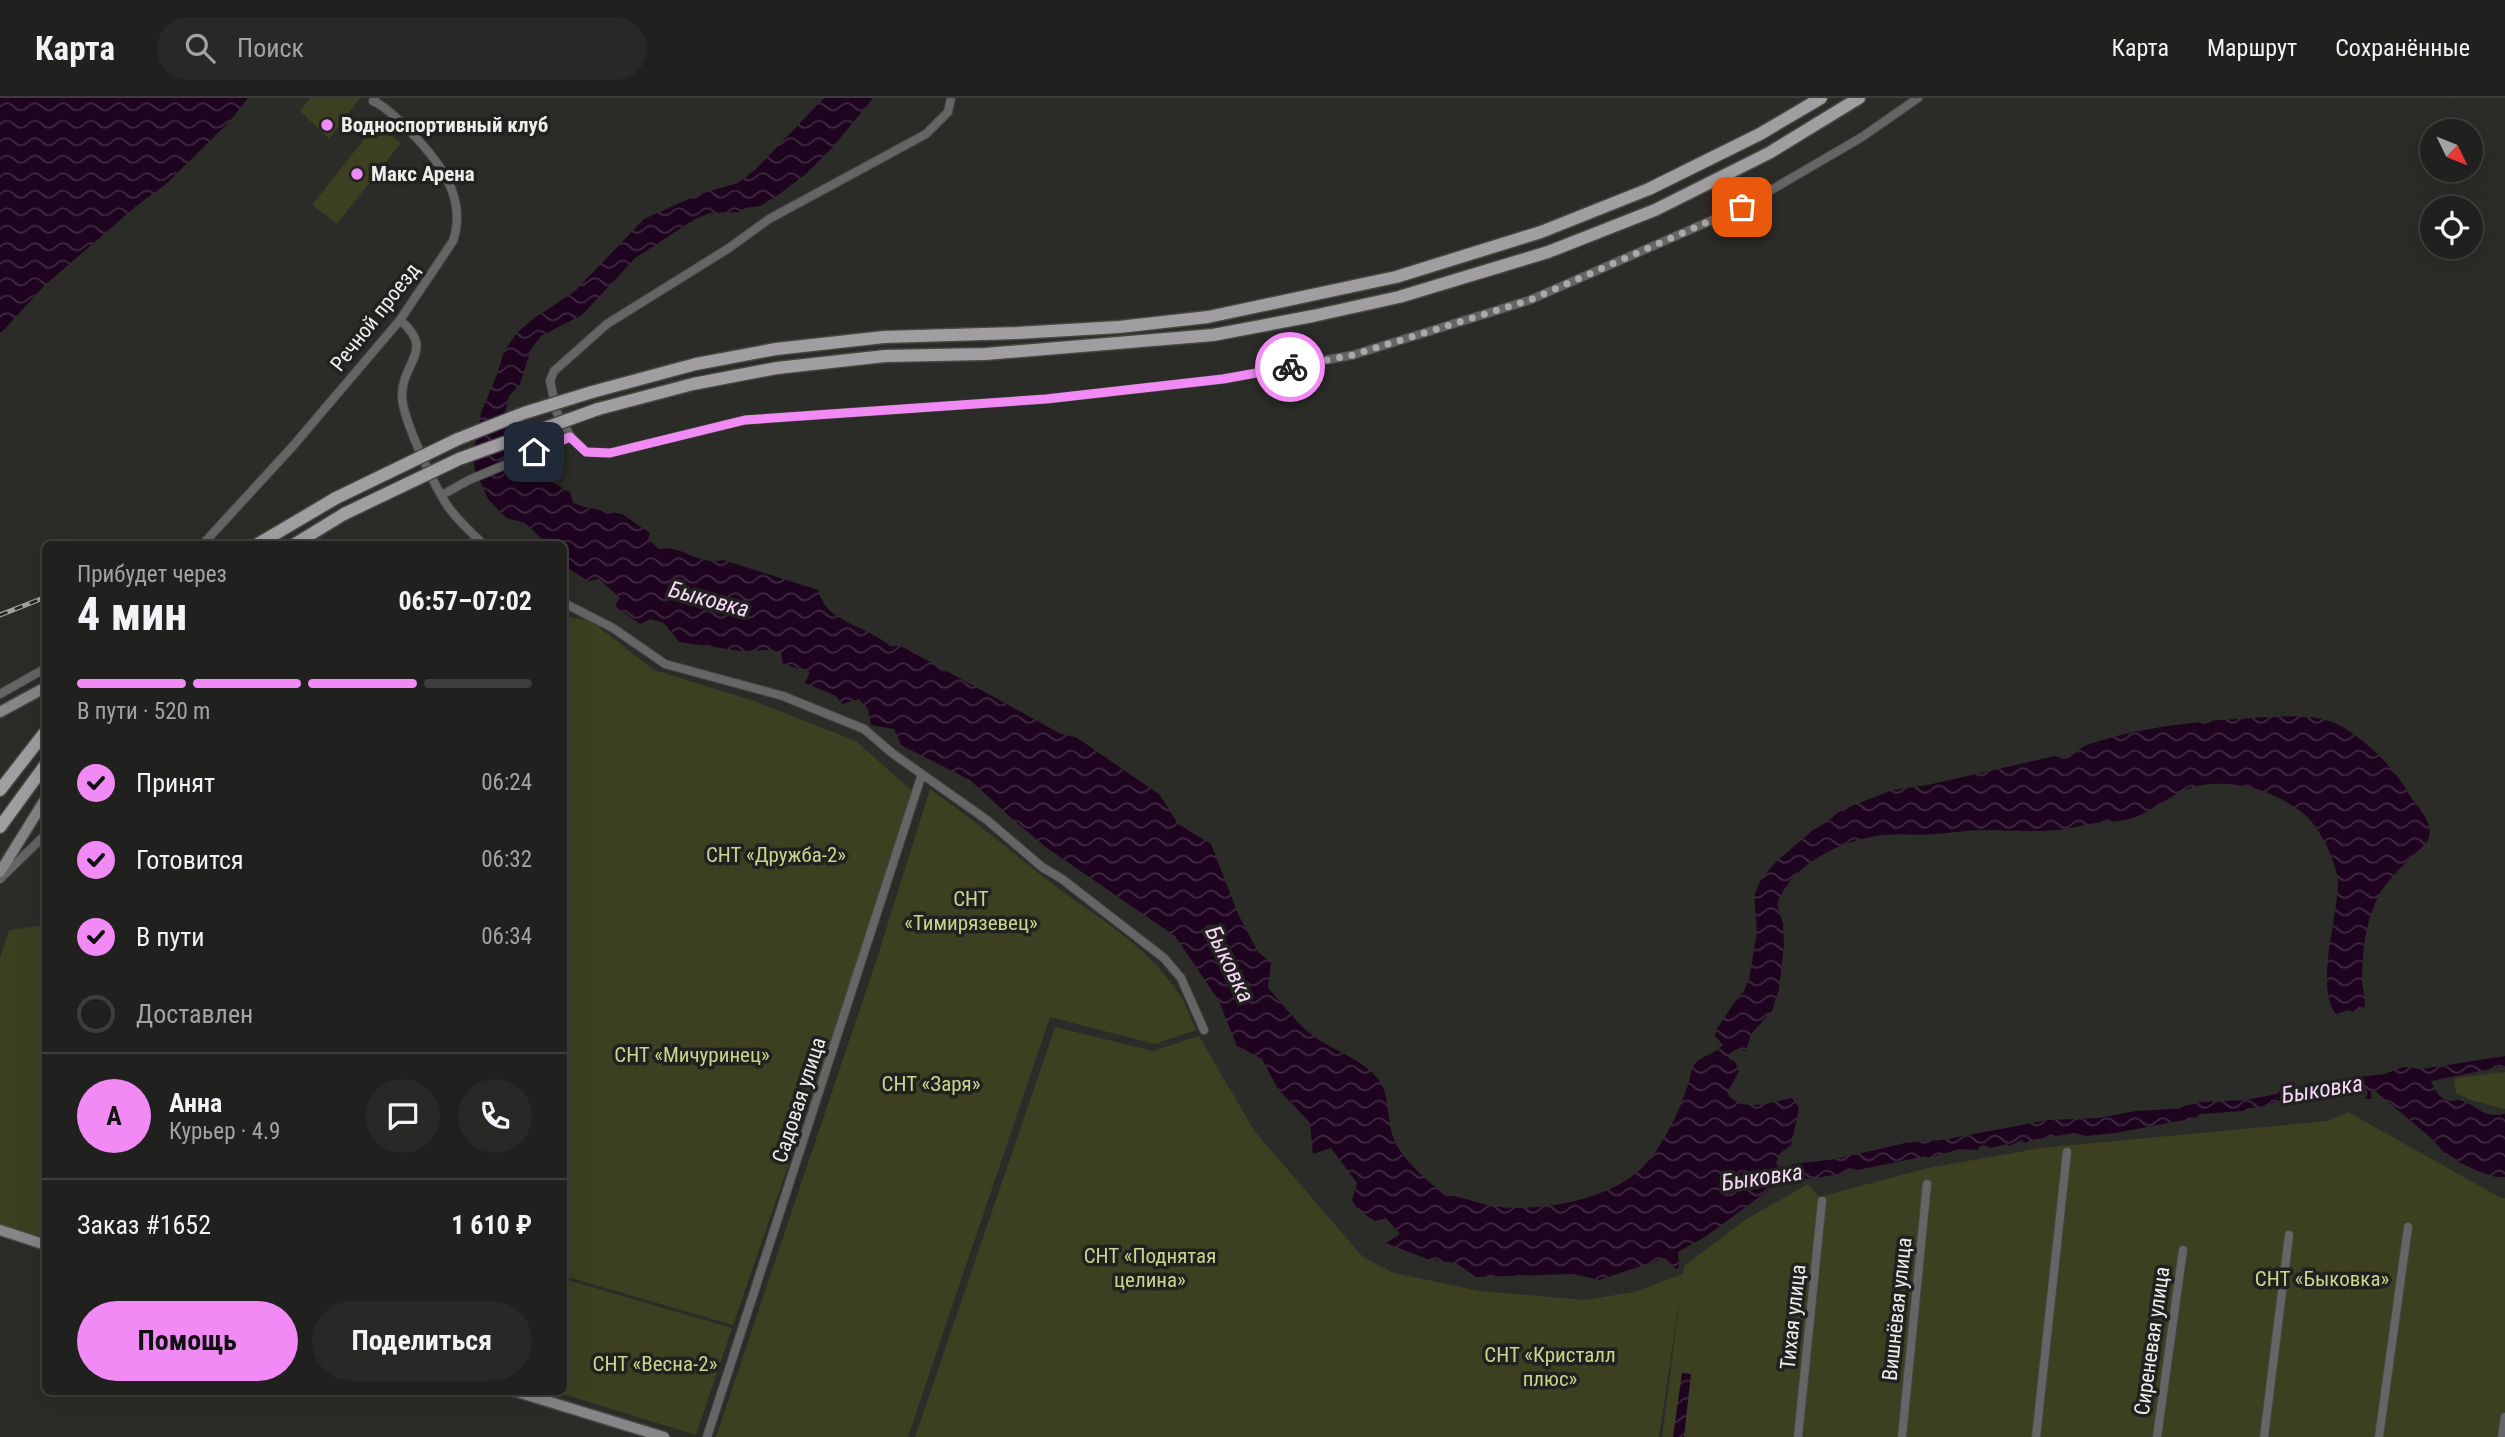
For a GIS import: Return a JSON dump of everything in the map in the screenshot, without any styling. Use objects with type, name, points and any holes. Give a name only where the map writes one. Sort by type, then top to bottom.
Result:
[{"type":"main road","points":[[263,541],[336,498],[458,439],[524,413],[696,364],[776,349],[884,337],[1119,327],[1208,317],[1396,277],[1541,232],[1649,189],[1760,134],[1821,98]]},
{"type":"main road","points":[[300,541],[344,514],[459,459],[598,409],[693,384],[777,368],[885,356],[1010,352],[1213,335],[1399,297],[1548,252],[1655,210],[1769,153],[1859,98]]},
{"type":"main road","points":[[0,712],[42,689]]},
{"type":"main road","points":[[0,790],[42,736]]},
{"type":"main road","points":[[0,827],[42,769]]},
{"type":"main road","points":[[0,872],[42,804]]},
{"type":"main road","points":[[0,1230],[42,1244]]},
{"type":"main road","points":[[527,1395],[664,1437]]},
{"type":"street","name":"Речной проезд","points":[[206,541],[293,446],[400,320],[453,241],[456,232],[456,200],[443,170],[424,145],[390,112],[373,101],[375,98]]},
{"type":"street","points":[[951,98],[948,113],[926,134],[769,219],[729,248],[599,331],[554,371],[550,381],[557,413],[570,437],[586,452],[610,453],[745,420],[1046,399],[1223,379],[1353,355],[1530,300],[1742,207],[1862,137],[1918,98]]},
{"type":"street","points":[[400,320],[413,331],[418,350],[407,373],[402,397],[412,435],[448,506],[480,541]]},
{"type":"street","points":[[442,495],[469,480],[570,437]]},
{"type":"street","points":[[567,605],[613,628],[665,664],[783,696],[864,730],[892,754],[987,820],[1042,867],[1062,879],[1164,958],[1181,978],[1204,1030]]},
{"type":"street","points":[[0,694],[42,670]]},
{"type":"street","name":"Садовая улица","points":[[707,1437],[922,774]]},
{"type":"street","points":[[0,879],[42,838]]},
{"type":"street","points":[[2036,1437],[2067,1152]]},
{"type":"street","name":"Вишнёвая улица","points":[[1902,1437],[1927,1184]]},
{"type":"street","name":"Тихая улица","points":[[1798,1437],[1822,1201]]},
{"type":"street","points":[[2379,1437],[2407,1227]]},
{"type":"street","points":[[2264,1437],[2289,1235]]},
{"type":"street","name":"Сиреневая улица","points":[[2157,1437],[2183,1250]]},
{"type":"street","points":[[2502,1437],[2505,1417]]},
{"type":"green space","name":"Водноспортивный клуб","points":[[310,98],[360,98],[329,139],[300,111]]},
{"type":"green space","name":"Макс Арена","points":[[376,124],[401,143],[337,224],[312,205]]},
{"type":"green space","points":[[567,617],[591,621],[654,670],[754,701],[856,741],[912,791],[855,972],[733,1325],[567,1277]]},
{"type":"green space","name":"СНТ «Заря»","points":[[930,789],[1114,928],[1150,959],[1180,996],[1196,1030],[1155,1044],[1050,1017],[908,1437],[716,1437],[878,955]]},
{"type":"green space","points":[[42,926],[42,1237],[0,1224],[0,958],[9,930]]},
{"type":"green space","points":[[1055,1027],[1153,1051],[1199,1036],[1255,1132],[1363,1257],[1394,1273],[1480,1291],[1585,1300],[1634,1292],[1683,1274],[1684,1266],[1745,1220],[1808,1184],[1819,1197],[1928,1168],[2041,1148],[2327,1121],[2348,1112],[2505,1198],[2505,1437],[1662,1437],[1681,1290],[1659,1437],[915,1437]]},
{"type":"green space","points":[[2505,1072],[2505,1109],[2456,1093],[2454,1081],[2457,1078]]},
{"type":"green space","name":"СНТ «Весна-2»","points":[[567,1280],[732,1328],[696,1435],[566,1395]]},
{"type":"water","points":[[0,98],[248,98],[230,121],[166,184],[135,207],[44,286],[0,334]]},
{"type":"water","name":"Быковка","points":[[824,98],[873,98],[832,148],[806,174],[778,195],[760,206],[745,208],[739,212],[710,213],[695,219],[635,258],[582,315],[541,336],[531,349],[520,384],[509,396],[504,417],[517,463],[570,492],[573,503],[622,514],[650,533],[648,539],[659,549],[675,549],[705,560],[723,560],[818,590],[825,605],[838,616],[890,646],[901,646],[1061,734],[1076,737],[1160,795],[1178,824],[1211,844],[1238,914],[1258,952],[1271,963],[1268,988],[1309,1033],[1375,1075],[1384,1090],[1392,1132],[1399,1149],[1420,1173],[1439,1189],[1450,1195],[1491,1206],[1550,1206],[1610,1189],[1642,1168],[1662,1142],[1673,1121],[1694,1065],[1723,1045],[1715,1036],[1716,1030],[1749,980],[1757,931],[1754,896],[1761,879],[1813,830],[1841,810],[1893,790],[1928,785],[2055,756],[2064,759],[2087,745],[2154,728],[2293,716],[2329,721],[2351,732],[2373,750],[2393,771],[2424,815],[2429,828],[2427,842],[2388,882],[2375,903],[2365,939],[2362,980],[2364,1008],[2359,1006],[2353,1012],[2349,1010],[2336,1014],[2330,1003],[2327,971],[2338,885],[2332,857],[2317,829],[2295,807],[2262,790],[2238,785],[2212,784],[2186,789],[2148,811],[2125,820],[2048,831],[1977,830],[1929,835],[1883,835],[1851,842],[1820,856],[1794,877],[1777,904],[1783,924],[1784,944],[1779,989],[1772,1011],[1751,1034],[1746,1051],[1738,1049],[1731,1052],[1728,1058],[1735,1062],[1739,1071],[1727,1093],[1740,1103],[1748,1105],[1792,1098],[1799,1108],[1791,1145],[1779,1154],[1776,1164],[1781,1169],[1793,1164],[1836,1159],[1905,1143],[1942,1140],[2048,1120],[2099,1118],[2136,1111],[2171,1109],[2202,1102],[2246,1100],[2277,1094],[2283,1088],[2316,1088],[2334,1082],[2343,1083],[2350,1078],[2384,1074],[2404,1067],[2421,1069],[2505,1056],[2505,1066],[2431,1081],[2443,1099],[2469,1103],[2485,1113],[2505,1114],[2505,1177],[2478,1171],[2448,1157],[2430,1137],[2374,1090],[2371,1091],[2371,1099],[2365,1099],[2368,1093],[2364,1086],[2349,1091],[2346,1097],[2342,1088],[2337,1097],[2332,1093],[2316,1096],[2310,1094],[2302,1100],[2294,1098],[2289,1103],[2277,1102],[2243,1111],[2200,1114],[2195,1118],[2115,1133],[2086,1136],[2074,1133],[2026,1143],[2021,1140],[2010,1146],[2006,1144],[1990,1148],[1984,1145],[1978,1150],[1960,1149],[1929,1158],[1926,1156],[1857,1170],[1849,1168],[1835,1175],[1781,1181],[1705,1237],[1678,1252],[1679,1267],[1676,1269],[1665,1258],[1599,1280],[1573,1274],[1476,1277],[1456,1263],[1427,1259],[1386,1243],[1400,1234],[1386,1218],[1375,1221],[1358,1210],[1352,1200],[1357,1183],[1331,1148],[1313,1154],[1310,1123],[1278,1089],[1262,1059],[1237,1046],[1219,1001],[1175,936],[1047,848],[970,780],[901,745],[894,729],[871,725],[868,709],[859,699],[842,704],[836,696],[805,683],[810,672],[783,664],[781,653],[771,650],[741,651],[679,642],[664,623],[650,619],[640,624],[615,606],[620,598],[599,579],[588,581],[567,567],[567,541],[543,541],[525,523],[506,518],[488,499],[475,470],[473,455],[481,413],[504,351],[517,333],[574,292],[644,219],[700,194],[738,183],[756,169]]},
{"type":"water","points":[[1682,1373],[1691,1374],[1684,1437],[1673,1437]]},
{"type":"railway","points":[[0,615],[42,599]]},
{"type":"way so far","points":[[1290,367],[1353,355],[1530,300],[1742,207]]},
{"type":"place","name":"Водноспортивный клуб","points":[[327,125]]},
{"type":"place","name":"Макс Арена","points":[[357,174]]},
{"type":"route","points":[[534,452],[570,437],[586,452],[610,453],[745,420],[1046,399],[1223,379],[1290,367]]},
{"type":"park label","name":"СНТ «Дружба-2»","points":[[776,855]]},
{"type":"park label","name":"СНТ «Тимирязевец»","points":[[971,911]]},
{"type":"park label","name":"СНТ «Мичуринец»","points":[[692,1055]]},
{"type":"park label","name":"СНТ «Поднятая целина»","points":[[1150,1268]]},
{"type":"park label","name":"СНТ «Быковка»","points":[[2322,1279]]},
{"type":"park label","name":"СНТ «Кристалл плюс»","points":[[1550,1367]]}]
